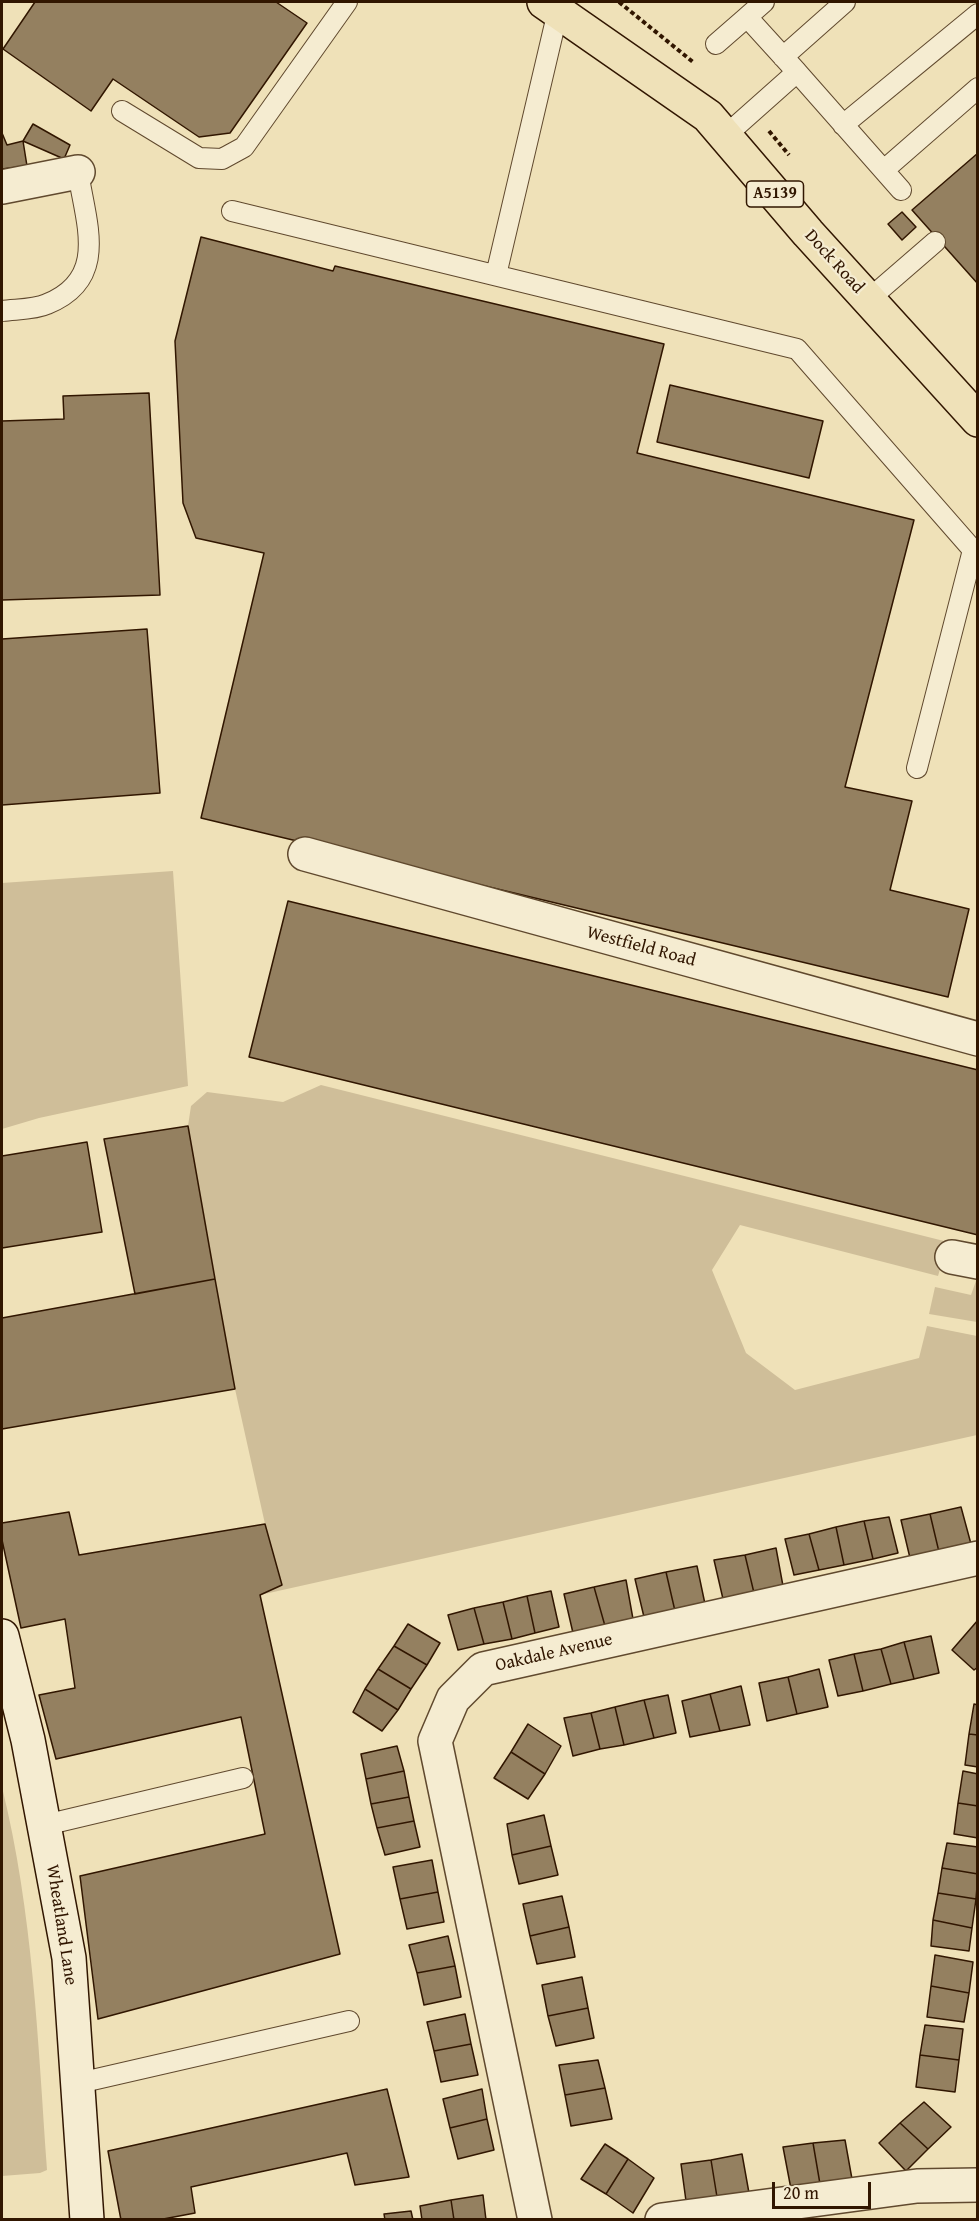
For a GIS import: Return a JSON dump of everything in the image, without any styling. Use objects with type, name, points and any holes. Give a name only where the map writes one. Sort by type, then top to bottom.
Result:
[{"type":"highway","name":"Dock Road","points":[[551,6],[708,116],[868,300],[978,420]]},
{"type":"street","points":[[2,187],[78,172]]},
{"type":"street","name":"Westfield Road","points":[[305,854],[978,1039]]},
{"type":"street","name":"Oakdale Avenue","points":[[536,2220],[435,1741],[453,1699],[483,1669],[978,1558]]},
{"type":"street","name":"Wheatland Lane","points":[[2,1636],[28,1740],[69,1958],[87,2219]]},
{"type":"street","points":[[662,2220],[917,2186],[978,2185]]},
{"type":"street","points":[[73,2220],[87,2219]]},
{"type":"lane","points":[[122,111],[199,159],[222,159],[244,147],[347,2]]},
{"type":"lane","points":[[716,44],[764,2]]},
{"type":"lane","points":[[783,57],[845,2]]},
{"type":"lane","points":[[496,275],[551,6]]},
{"type":"lane","points":[[843,125],[978,14]]},
{"type":"lane","points":[[747,17],[901,190]]},
{"type":"lane","points":[[725,136],[796,72]]},
{"type":"lane","points":[[884,170],[978,88]]},
{"type":"lane","points":[[2,311],[46,305],[77,285],[87,270],[89,242],[78,172]]},
{"type":"lane","points":[[232,211],[797,349],[973,550],[917,768]]},
{"type":"lane","points":[[868,300],[935,242]]},
{"type":"lane","points":[[45,1825],[243,1778]]},
{"type":"lane","points":[[79,2083],[349,2021]]},
{"type":"shaded area","points":[[173,871],[188,1086],[39,1118],[2,1129],[2,883]]},
{"type":"shaded area","points":[[321,1085],[948,1242],[938,1276],[740,1225],[712,1270],[746,1353],[795,1390],[919,1358],[927,1326],[977,1336],[977,1435],[260,1595],[265,1524],[235,1389],[188,1126],[191,1106],[207,1092],[283,1102]]},
{"type":"shaded area","points":[[977,1278],[977,1322],[929,1314],[935,1287],[971,1295]]},
{"type":"shaded area","points":[[2,1787],[21,1882],[33,1977],[47,2170],[40,2173],[2,2176]]},
{"type":"building","points":[[35,2],[276,2],[307,23],[230,133],[199,137],[113,79],[91,111],[3,49]]},
{"type":"building","points":[[33,124],[70,145],[64,159],[23,141]]},
{"type":"building","points":[[2,133],[7,145],[23,141],[27,166],[2,169]]},
{"type":"building","points":[[978,153],[978,284],[912,210]]},
{"type":"building","points":[[902,212],[916,227],[902,240],[888,224]]},
{"type":"building","points":[[201,237],[333,271],[335,266],[664,344],[637,453],[914,520],[845,787],[912,801],[890,890],[969,909],[948,997],[201,818],[264,553],[196,538],[183,503],[175,341]]},
{"type":"building","points":[[670,385],[823,421],[809,478],[657,442]]},
{"type":"building","points":[[149,393],[160,595],[2,600],[2,421],[64,419],[63,396]]},
{"type":"building","points":[[147,629],[160,793],[2,805],[2,639]]},
{"type":"building","points":[[288,901],[978,1070],[978,1235],[249,1057]]},
{"type":"building","points":[[188,1126],[215,1279],[135,1294],[104,1139]]},
{"type":"building","points":[[87,1142],[102,1232],[2,1248],[2,1156]]},
{"type":"building","points":[[215,1279],[235,1389],[2,1429],[2,1318]]},
{"type":"building","points":[[961,1507],[971,1544],[939,1552],[930,1514]]},
{"type":"building","points":[[69,1512],[79,1555],[265,1524],[282,1585],[260,1595],[340,1954],[98,2019],[80,1876],[265,1834],[241,1717],[56,1759],[39,1695],[75,1688],[65,1619],[21,1628],[2,1540],[2,1523]]},
{"type":"building","points":[[930,1514],[939,1552],[910,1558],[901,1520]]},
{"type":"building","points":[[889,1517],[898,1553],[873,1559],[864,1521]]},
{"type":"building","points":[[864,1521],[873,1559],[844,1565],[836,1527]]},
{"type":"building","points":[[836,1527],[844,1565],[819,1570],[809,1534]]},
{"type":"building","points":[[809,1534],[819,1570],[794,1575],[785,1539]]},
{"type":"building","points":[[776,1548],[783,1586],[754,1593],[745,1555]]},
{"type":"building","points":[[745,1555],[754,1593],[723,1599],[714,1560]]},
{"type":"building","points":[[697,1566],[705,1604],[675,1611],[666,1572]]},
{"type":"building","points":[[666,1572],[675,1611],[644,1617],[635,1579]]},
{"type":"building","points":[[626,1580],[633,1619],[605,1626],[594,1587]]},
{"type":"building","points":[[594,1587],[605,1626],[573,1633],[564,1594]]},
{"type":"building","points":[[551,1591],[559,1627],[535,1633],[527,1596]]},
{"type":"building","points":[[527,1596],[535,1633],[512,1639],[503,1602]]},
{"type":"building","points":[[503,1602],[512,1639],[484,1644],[474,1608]]},
{"type":"building","points":[[474,1608],[484,1644],[458,1650],[448,1615]]},
{"type":"building","points":[[978,1620],[978,1667],[974,1670],[952,1650]]},
{"type":"building","points":[[408,1624],[440,1643],[427,1665],[394,1646]]},
{"type":"building","points":[[931,1636],[939,1673],[914,1679],[904,1642]]},
{"type":"building","points":[[904,1642],[914,1679],[891,1684],[881,1649]]},
{"type":"building","points":[[394,1646],[427,1665],[411,1689],[378,1669]]},
{"type":"building","points":[[881,1649],[891,1684],[863,1691],[854,1654]]},
{"type":"building","points":[[854,1654],[863,1691],[838,1696],[829,1660]]},
{"type":"building","points":[[378,1669],[411,1689],[398,1710],[365,1689]]},
{"type":"building","points":[[819,1669],[828,1707],[797,1714],[788,1677]]},
{"type":"building","points":[[788,1677],[797,1714],[767,1721],[759,1683]]},
{"type":"building","points":[[741,1686],[750,1725],[720,1731],[710,1694]]},
{"type":"building","points":[[365,1689],[398,1710],[382,1731],[353,1712]]},
{"type":"building","points":[[710,1694],[720,1731],[690,1737],[682,1701]]},
{"type":"building","points":[[668,1695],[676,1733],[654,1738],[644,1700]]},
{"type":"building","points":[[644,1700],[654,1738],[624,1745],[615,1707]]},
{"type":"building","points":[[974,1704],[978,1705],[978,1735],[969,1734]]},
{"type":"building","points":[[615,1707],[624,1745],[600,1749],[591,1713]]},
{"type":"building","points":[[591,1713],[600,1749],[573,1756],[564,1718]]},
{"type":"building","points":[[528,1724],[561,1746],[545,1774],[511,1752]]},
{"type":"building","points":[[969,1734],[978,1735],[978,1767],[965,1765]]},
{"type":"building","points":[[397,1746],[404,1771],[366,1779],[361,1754]]},
{"type":"building","points":[[511,1752],[545,1774],[528,1799],[494,1778]]},
{"type":"building","points":[[404,1771],[409,1797],[371,1804],[366,1779]]},
{"type":"building","points":[[963,1771],[978,1774],[978,1806],[958,1803]]},
{"type":"building","points":[[409,1797],[414,1821],[377,1828],[371,1804]]},
{"type":"building","points":[[958,1803],[978,1806],[978,1838],[954,1834]]},
{"type":"building","points":[[544,1815],[551,1846],[512,1855],[507,1824]]},
{"type":"building","points":[[414,1821],[420,1847],[385,1855],[377,1828]]},
{"type":"building","points":[[947,1843],[978,1847],[978,1874],[942,1868]]},
{"type":"building","points":[[551,1846],[558,1875],[519,1884],[512,1855]]},
{"type":"building","points":[[432,1860],[438,1892],[400,1899],[393,1867]]},
{"type":"building","points":[[942,1868],[978,1874],[976,1899],[938,1893]]},
{"type":"building","points":[[438,1892],[444,1922],[407,1929],[400,1899]]},
{"type":"building","points":[[938,1893],[976,1899],[972,1928],[933,1920]]},
{"type":"building","points":[[562,1896],[569,1927],[530,1936],[523,1904]]},
{"type":"building","points":[[933,1920],[972,1928],[969,1951],[931,1946]]},
{"type":"building","points":[[569,1927],[575,1957],[537,1964],[530,1936]]},
{"type":"building","points":[[448,1936],[455,1966],[417,1973],[409,1945]]},
{"type":"building","points":[[935,1955],[973,1962],[969,1993],[931,1986]]},
{"type":"building","points":[[455,1966],[461,1997],[424,2005],[417,1973]]},
{"type":"building","points":[[582,1977],[588,2008],[548,2016],[542,1985]]},
{"type":"building","points":[[931,1986],[969,1993],[964,2022],[927,2017]]},
{"type":"building","points":[[588,2008],[594,2038],[556,2046],[548,2016]]},
{"type":"building","points":[[465,2014],[471,2044],[434,2051],[427,2022]]},
{"type":"building","points":[[925,2025],[963,2029],[959,2060],[920,2055]]},
{"type":"building","points":[[471,2044],[478,2075],[441,2082],[434,2051]]},
{"type":"building","points":[[920,2055],[959,2060],[955,2092],[916,2087]]},
{"type":"building","points":[[598,2060],[605,2088],[565,2095],[559,2065]]},
{"type":"building","points":[[605,2088],[612,2119],[571,2126],[565,2095]]},
{"type":"building","points":[[387,2089],[409,2177],[355,2185],[347,2153],[191,2187],[195,2213],[158,2220],[121,2220],[108,2151]]},
{"type":"building","points":[[482,2089],[487,2119],[450,2128],[443,2099]]},
{"type":"building","points":[[924,2102],[951,2127],[928,2149],[900,2123]]},
{"type":"building","points":[[487,2119],[494,2150],[458,2159],[450,2128]]},
{"type":"building","points":[[900,2123],[928,2149],[906,2171],[879,2143]]},
{"type":"building","points":[[845,2140],[852,2179],[820,2184],[813,2143]]},
{"type":"building","points":[[813,2143],[820,2184],[791,2189],[783,2147]]},
{"type":"building","points":[[605,2144],[628,2159],[606,2194],[581,2179]]},
{"type":"building","points":[[742,2154],[749,2193],[717,2197],[711,2160]]},
{"type":"building","points":[[628,2159],[654,2178],[633,2213],[606,2194]]},
{"type":"building","points":[[711,2160],[717,2197],[686,2201],[681,2164]]},
{"type":"building","points":[[483,2195],[486,2220],[454,2220],[451,2200]]},
{"type":"building","points":[[451,2200],[454,2220],[422,2220],[420,2206]]},
{"type":"building","points":[[411,2211],[413,2220],[385,2220],[384,2214]]}]
